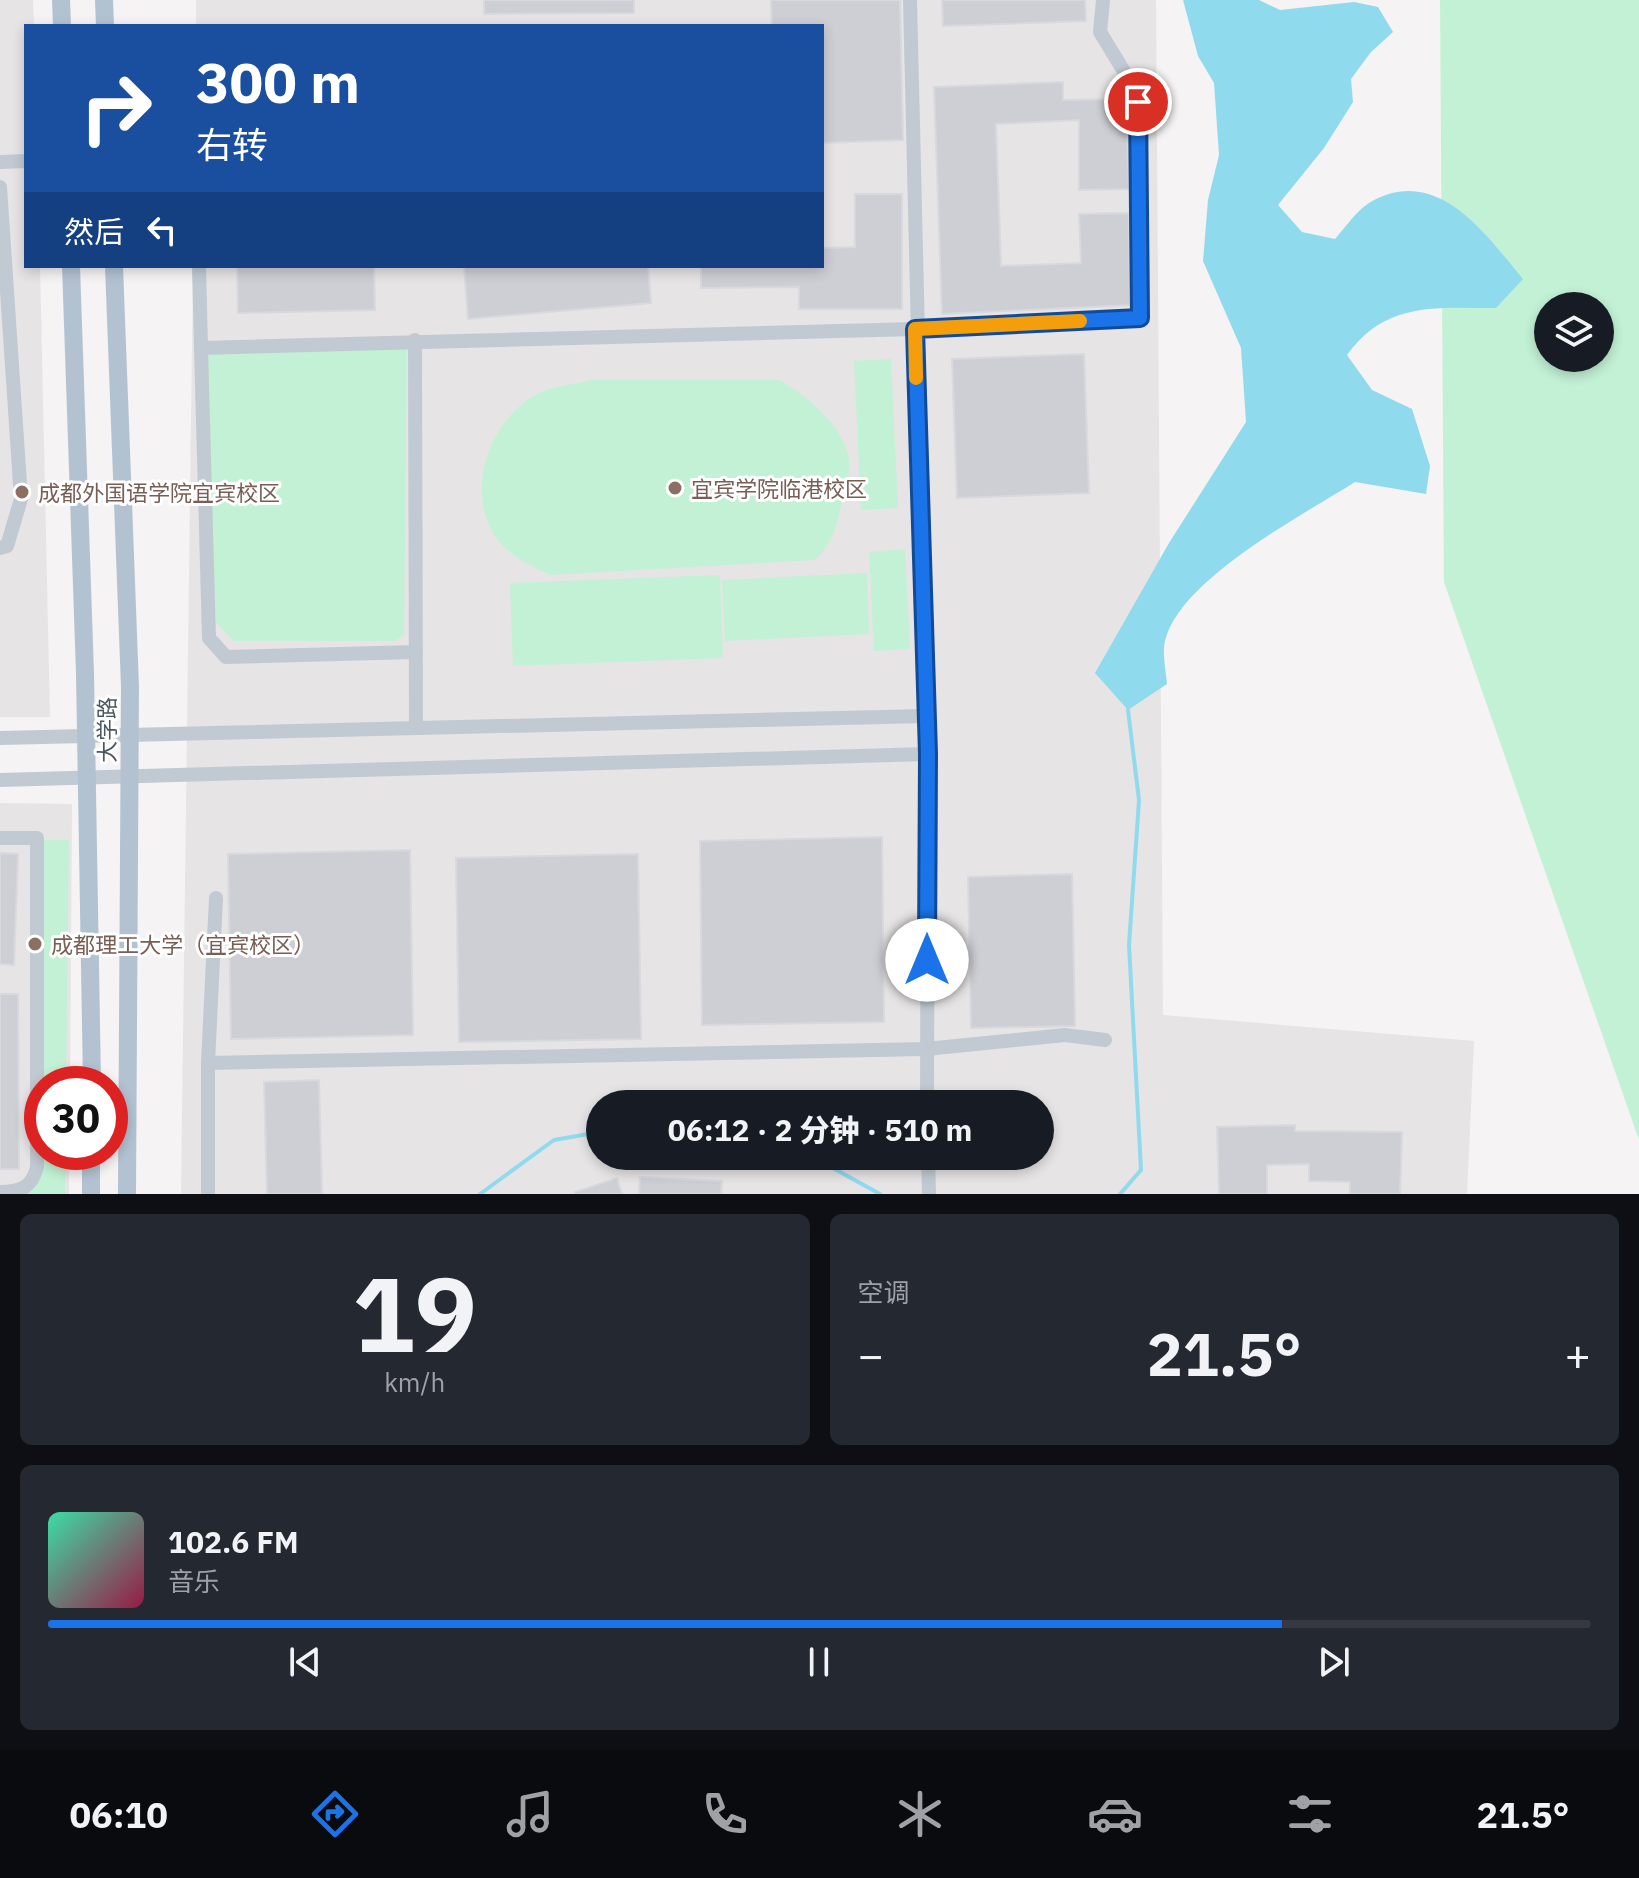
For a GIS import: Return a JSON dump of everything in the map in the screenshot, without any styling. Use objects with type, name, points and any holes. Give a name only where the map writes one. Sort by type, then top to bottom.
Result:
[{"type":"main road","points":[[61,0],[62,24]]},
{"type":"main road","points":[[104,0],[105,24]]},
{"type":"main road","name":"大学路","points":[[71,268],[86,737],[92,1066]]},
{"type":"main road","name":"大学路","points":[[114,268],[130,737],[127,1194]]},
{"type":"main road","points":[[91,1170],[91,1194]]},
{"type":"street","points":[[910,0],[915,329],[928,754],[927,1090]]},
{"type":"street","points":[[201,348],[915,329],[1140,318],[1138,102],[1131,83],[1100,32],[1103,0]]},
{"type":"street","points":[[0,162],[24,161]]},
{"type":"street","points":[[0,187],[21,499],[15,528],[7,546],[0,548]]},
{"type":"street","points":[[199,268],[209,638],[226,657],[416,652]]},
{"type":"street","points":[[415,340],[416,728]]},
{"type":"street","points":[[0,738],[925,716]]},
{"type":"street","points":[[0,780],[928,754]]},
{"type":"street","points":[[0,838],[37,838],[37,1167],[34,1180],[25,1188],[0,1192]]},
{"type":"street","points":[[208,1194],[208,1063],[216,898]]},
{"type":"street","points":[[208,1063],[926,1049],[1065,1035],[1105,1040]]},
{"type":"street","points":[[928,1170],[929,1194]]},
{"type":"shaded area","name":"成都外国语学院宜宾校区","points":[[0,0],[33,0],[34,24],[24,24],[24,268],[40,268],[50,717],[0,717]]},
{"type":"shaded area","name":"宜宾学院临港校区","points":[[196,0],[1156,0],[1163,1015],[1474,1041],[1467,1194],[181,1194],[193,268],[824,268],[824,24],[196,24]]},
{"type":"shaded area","name":"成都理工大学（宜宾校区）","points":[[0,803],[72,804],[70,1066],[24,1066],[24,1170],[69,1170],[69,1194],[0,1194]]},
{"type":"green space","points":[[1440,0],[1639,0],[1639,1140],[1444,582]]},
{"type":"green space","points":[[407,340],[404,635],[395,641],[234,641],[216,622],[201,348]]},
{"type":"green space","points":[[891,359],[898,508],[861,510],[854,361]]},
{"type":"green space","points":[[592,380],[780,380],[800,394],[829,419],[849,458],[848,479],[837,522],[826,548],[815,560],[550,575],[517,557],[497,539],[485,513],[483,473],[488,453],[508,418],[522,404],[539,393]]},
{"type":"green space","points":[[905,549],[910,649],[874,651],[869,552]]},
{"type":"green space","points":[[867,573],[869,634],[725,641],[722,580]]},
{"type":"green space","points":[[720,575],[723,658],[513,666],[510,583]]},
{"type":"green space","points":[[41,840],[69,840],[66,1066],[36,1066]]},
{"type":"green space","points":[[34,1170],[66,1170],[65,1194],[26,1194],[34,1188]]},
{"type":"water","points":[[1183,0],[1259,0],[1280,10],[1354,2],[1378,7],[1393,32],[1371,52],[1351,79],[1353,102],[1324,148],[1278,205],[1302,232],[1335,239],[1364,206],[1393,193],[1416,191],[1437,197],[1475,224],[1523,279],[1496,308],[1414,311],[1395,316],[1362,337],[1347,355],[1372,390],[1412,409],[1430,466],[1426,494],[1355,482],[1246,551],[1218,572],[1175,618],[1164,646],[1167,684],[1128,710],[1095,673],[1169,543],[1246,422],[1241,348],[1203,261],[1208,200],[1219,155],[1214,83],[1198,56]]},
{"type":"building","points":[[484,0],[634,0],[634,13],[484,14]]},
{"type":"building","points":[[771,0],[900,0],[903,140],[824,143],[824,24],[772,24]]},
{"type":"building","points":[[942,0],[1085,0],[1086,21],[943,26]]},
{"type":"building","points":[[1063,82],[1063,100],[1126,99],[1129,189],[1079,190],[1079,120],[996,124],[1001,266],[1081,263],[1079,214],[1129,213],[1130,305],[942,314],[934,87]]},
{"type":"building","points":[[855,194],[902,194],[902,309],[799,309],[799,287],[701,288],[701,268],[824,268],[824,248],[855,247]]},
{"type":"building","points":[[237,268],[374,268],[375,310],[238,313]]},
{"type":"building","points":[[464,268],[648,268],[651,303],[468,319]]},
{"type":"building","points":[[1084,354],[1089,493],[957,498],[952,359]]},
{"type":"building","points":[[882,837],[884,1022],[702,1025],[700,841]]},
{"type":"building","points":[[410,850],[413,1035],[231,1039],[228,854]]},
{"type":"building","points":[[0,853],[18,854],[14,965],[0,964]]},
{"type":"building","points":[[638,854],[641,1039],[459,1042],[456,858]]},
{"type":"building","points":[[1072,874],[1075,1026],[971,1028],[968,877]]},
{"type":"building","points":[[0,994],[18,994],[19,1169],[0,1169]]},
{"type":"building","points":[[319,1080],[322,1194],[267,1194],[264,1082]]},
{"type":"building","points":[[1295,1125],[1295,1131],[1402,1132],[1400,1194],[1350,1194],[1350,1182],[1309,1181],[1309,1164],[1267,1165],[1267,1194],[1219,1194],[1217,1127]]},
{"type":"building","points":[[640,1177],[722,1181],[721,1194],[639,1194]]},
{"type":"building","points":[[617,1178],[622,1194],[575,1192]]},
{"type":"waterway","points":[[1120,1194],[1141,1170],[1129,945],[1139,800],[1128,710]]},
{"type":"waterway","points":[[480,1194],[554,1140],[586,1134]]},
{"type":"waterway","points":[[836,1170],[880,1194]]},
{"type":"slow traffic","points":[[916,378],[915,329],[1080,321]]},
{"type":"place","name":"宜宾学院临港校区","points":[[675,488]]},
{"type":"place","name":"成都外国语学院宜宾校区","points":[[22,492]]},
{"type":"place","name":"成都理工大学（宜宾校区）","points":[[35,944]]},
{"type":"route","points":[[927,960],[928,754],[915,329],[1140,318],[1138,102]]}]
